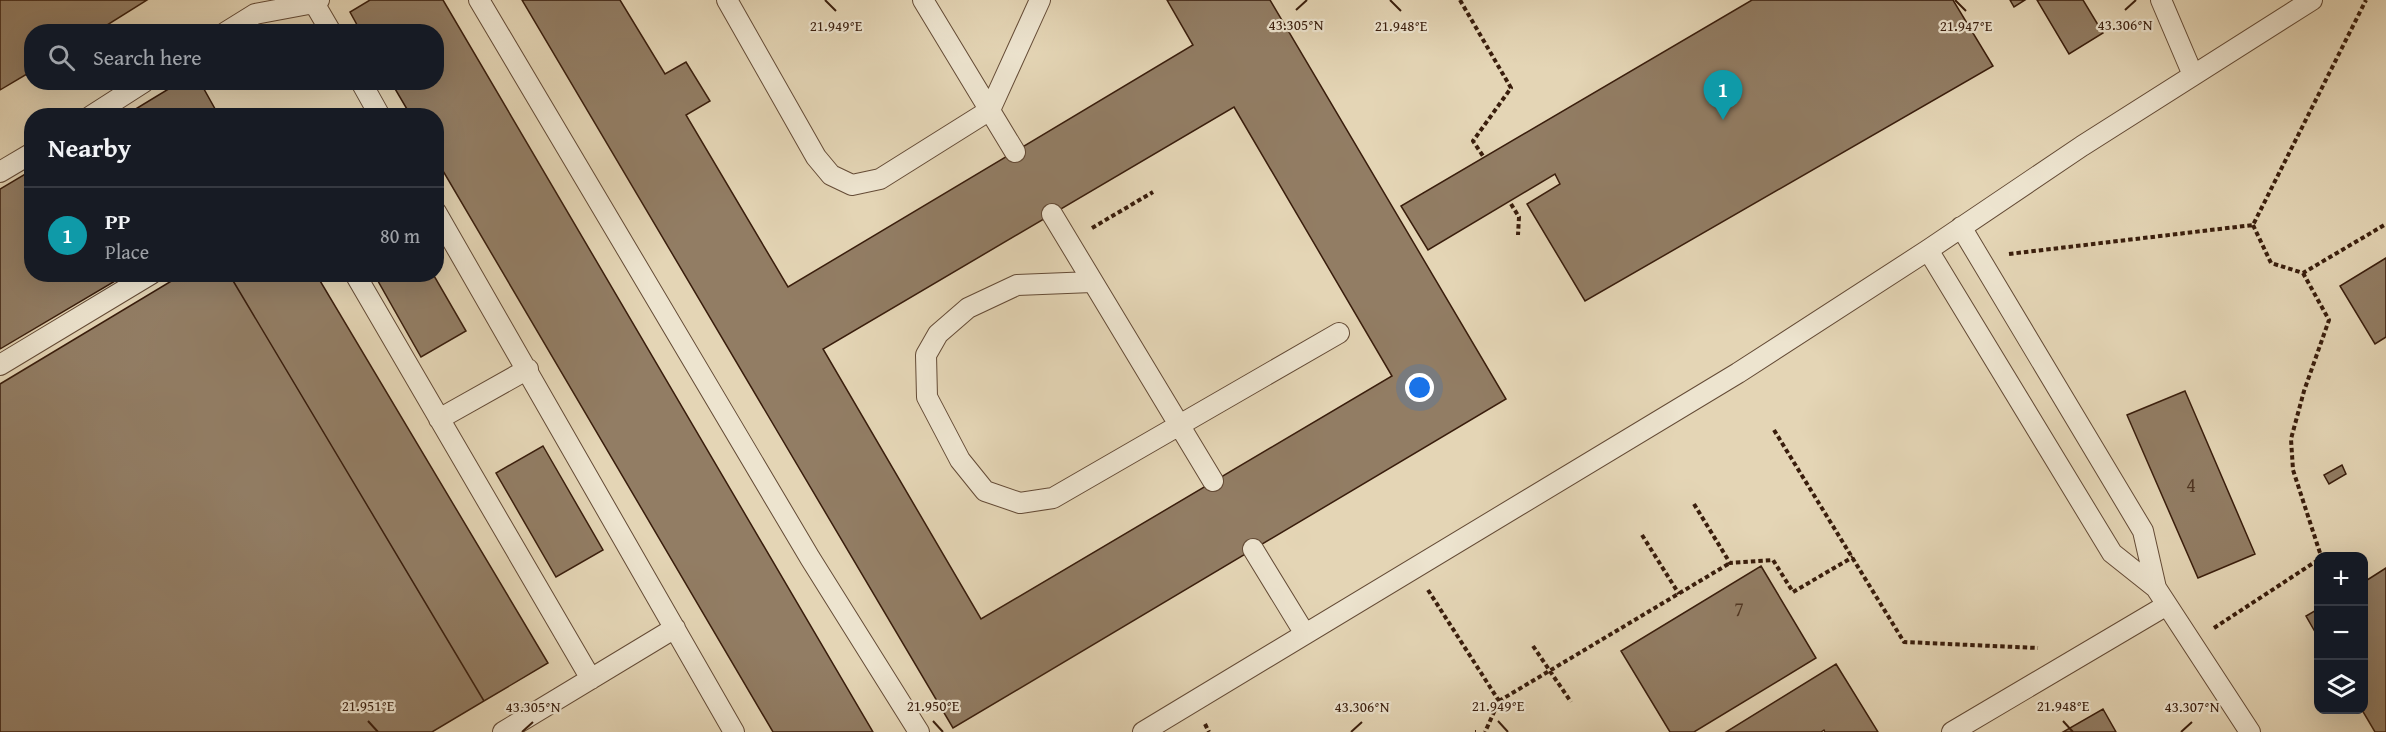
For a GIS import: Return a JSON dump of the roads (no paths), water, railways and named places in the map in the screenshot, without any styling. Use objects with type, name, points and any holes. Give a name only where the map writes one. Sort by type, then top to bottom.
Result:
[{"type":"lane","points":[[479,0],[810,558],[919,732]]},
{"type":"lane","points":[[726,0],[816,157],[831,175],[852,185],[880,179],[990,110],[1040,0]]},
{"type":"lane","points":[[923,0],[1015,152]]},
{"type":"lane","points":[[2161,0],[2193,75]]},
{"type":"lane","points":[[1143,732],[1738,373],[2193,75],[2312,0]]},
{"type":"lane","points":[[239,24],[255,14],[317,2],[327,24]]},
{"type":"lane","points":[[103,108],[132,90]]},
{"type":"lane","points":[[365,90],[376,108]]},
{"type":"lane","points":[[0,172],[24,158]]},
{"type":"lane","points":[[1052,214],[1213,482]]},
{"type":"lane","points":[[444,226],[734,732]]},
{"type":"lane","points":[[1961,228],[2143,531],[2156,588]]},
{"type":"lane","points":[[1928,250],[2112,553],[2156,588],[2193,642],[2244,730]]},
{"type":"lane","points":[[0,365],[138,282]]},
{"type":"lane","points":[[360,282],[591,679]]},
{"type":"lane","points":[[1092,282],[1017,285],[968,308],[938,334],[926,355],[927,397],[960,460],[985,491],[1020,503],[1053,498],[1339,333]]},
{"type":"lane","points":[[439,419],[528,369]]},
{"type":"lane","points":[[1253,549],[1305,634]]},
{"type":"lane","points":[[1952,732],[2167,605]]},
{"type":"lane","points":[[503,732],[675,628]]},
{"type":"place","name":"PP","points":[[1723,120]]}]
